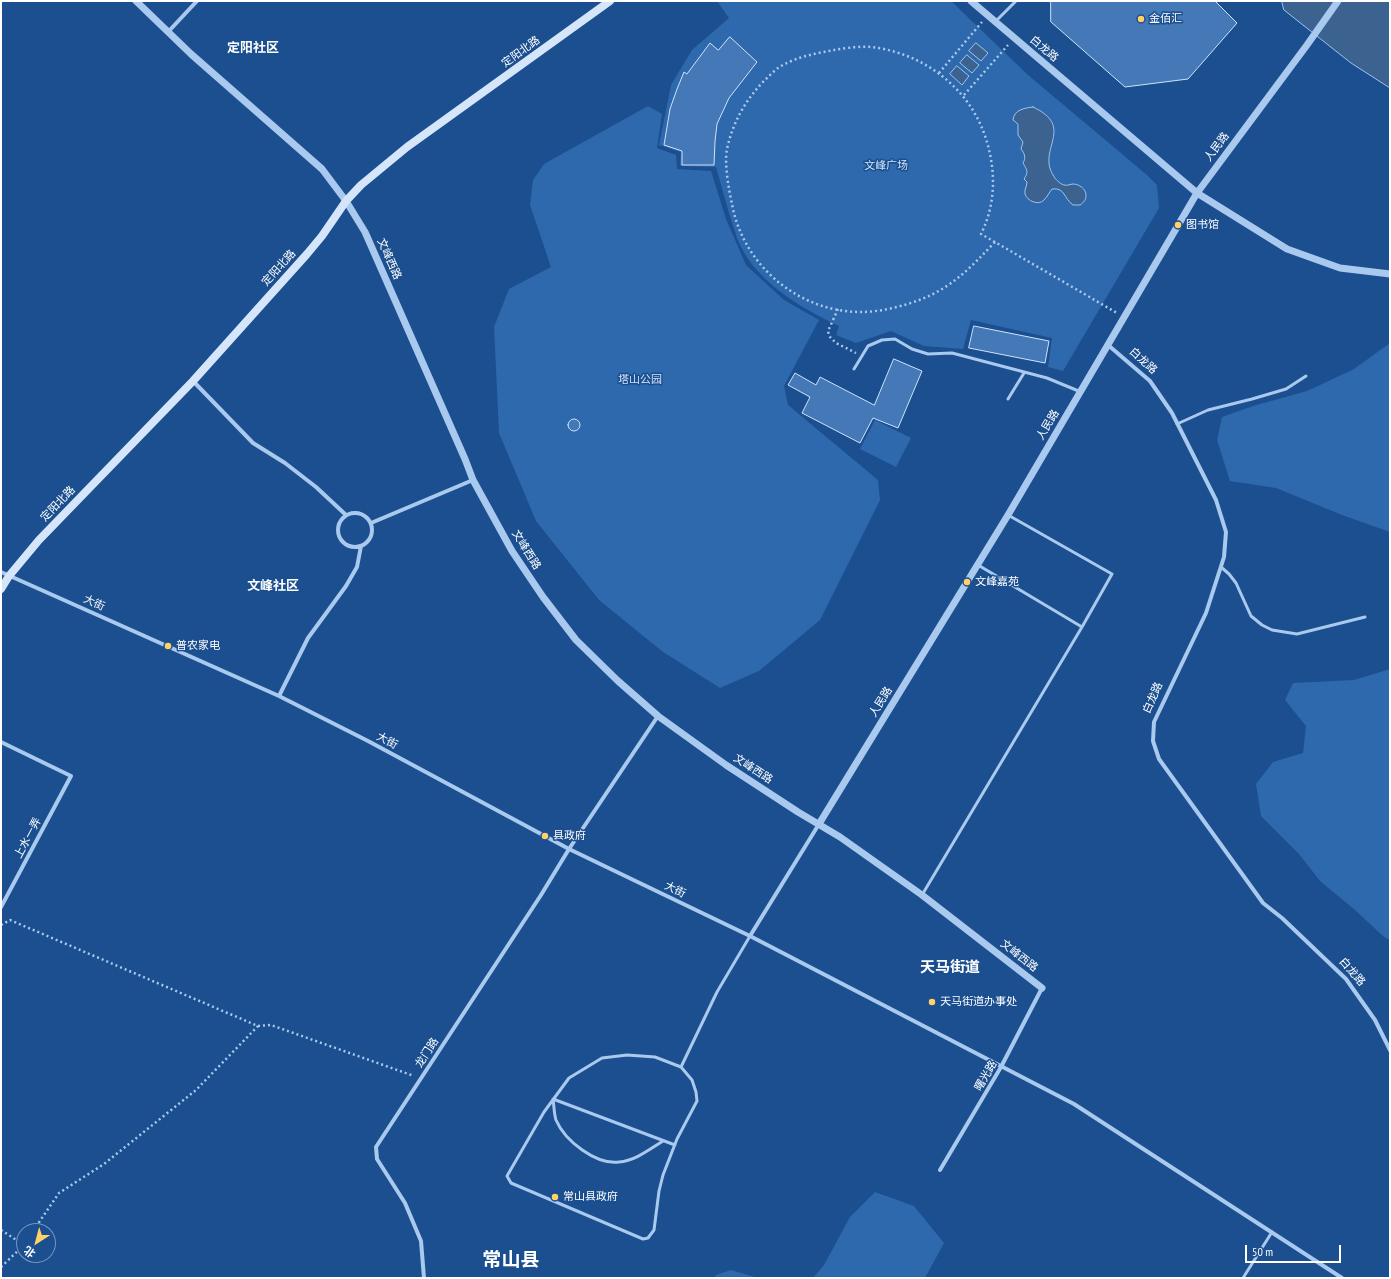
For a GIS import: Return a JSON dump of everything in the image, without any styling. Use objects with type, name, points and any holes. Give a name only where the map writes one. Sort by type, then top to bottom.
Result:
[{"type":"main road","name":"定阳北路","points":[[1,590],[9,576],[40,540],[193,381],[322,236],[346,201],[361,185],[407,147],[610,1]]},
{"type":"street","name":"文峰西路","points":[[136,1],[191,54],[322,169],[346,201],[365,232],[465,458],[473,480],[512,551],[543,597],[571,634],[618,681],[658,716],[726,765],[840,836],[922,895],[1042,988]]},
{"type":"street","points":[[168,32],[197,1]]},
{"type":"street","name":"白龙路","points":[[971,1],[1197,193],[1287,250],[1340,268],[1390,274]]},
{"type":"street","name":"人民路","points":[[819,824],[1008,515],[1197,193],[1338,1]]},
{"type":"street","name":"白龙路","points":[[1108,345],[1150,381],[1172,414],[1216,500],[1226,532],[1224,557],[1206,613],[1154,722],[1152,741],[1159,759],[1263,903],[1282,918],[1346,979],[1375,1020],[1390,1050]]},
{"type":"street","points":[[193,381],[253,443],[285,463],[316,487],[346,515]]},
{"type":"street","points":[[370,523],[473,480]]},
{"type":"street","points":[[357,513],[367,518],[370,523],[372,534],[366,543],[361,546],[350,547],[345,544],[338,535],[339,524],[346,515],[357,513]]},
{"type":"street","points":[[278,696],[308,638],[346,586],[357,567],[361,546]]},
{"type":"street","name":"大街","points":[[1,572],[278,696],[368,741],[569,849],[750,936],[1074,1104],[1342,1278]]},
{"type":"street","name":"龙门路","points":[[424,1278],[421,1241],[405,1203],[377,1159],[376,1147],[541,895],[569,849],[658,716]]},
{"type":"street","name":"上水一弄","points":[[1,742],[71,776],[1,907]]},
{"type":"street","points":[[750,936],[819,824]]},
{"type":"street","name":"曙光路","points":[[940,1170],[1001,1067],[1042,988]]},
{"type":"lane","points":[[995,22],[1016,1]]},
{"type":"lane","points":[[854,369],[868,346],[882,340],[896,339],[912,349],[928,354],[952,353],[1047,378],[1081,392]]},
{"type":"lane","points":[[1008,399],[1024,373]]},
{"type":"lane","points":[[1177,424],[1208,410],[1286,389],[1306,376]]},
{"type":"lane","points":[[922,895],[1112,574],[1008,515]]},
{"type":"lane","points":[[978,565],[1082,627]]},
{"type":"lane","points":[[1221,567],[1236,583],[1251,616],[1262,626],[1272,630],[1297,634],[1365,617]]},
{"type":"lane","points":[[681,1067],[717,992],[750,936]]},
{"type":"lane","points":[[627,1055],[654,1058],[681,1067],[692,1080],[696,1092],[696,1102],[675,1145],[663,1175],[659,1191],[654,1230],[648,1238],[643,1238],[511,1183],[508,1179],[507,1176],[553,1099],[569,1078],[602,1058],[627,1055]]},
{"type":"lane","points":[[553,1099],[675,1145]]},
{"type":"lane","points":[[553,1099],[556,1119],[564,1132],[582,1151],[598,1158],[609,1162],[619,1162],[633,1158],[663,1141]]},
{"type":"lane","points":[[1243,1278],[1272,1232]]},
{"type":"path","points":[[939,73],[987,15]]},
{"type":"path","points":[[964,96],[1014,39]]},
{"type":"path","points":[[995,242],[968,271],[948,285],[923,298],[894,308],[861,312],[828,308],[797,295],[770,275],[749,250],[735,219],[728,187],[726,152],[735,120],[755,89],[779,67],[810,54],[845,48],[878,48],[910,56],[939,73],[964,96],[982,124],[992,155],[994,189],[987,221],[981,234],[995,242],[1124,317]]},
{"type":"path","points":[[838,309],[828,331],[829,336],[836,343],[862,356]]},
{"type":"path","points":[[1,925],[10,920],[258,1026],[272,1025],[421,1078]]},
{"type":"path","points":[[38,1223],[59,1193],[104,1164],[196,1090],[258,1026]]},
{"type":"path","points":[[1,1230],[16,1240]]},
{"type":"path","points":[[1,1267],[16,1253]]},
{"type":"green space","name":"文峰广场","points":[[717,1],[951,1],[1028,75],[1157,185],[1159,208],[1063,371],[1048,367],[1052,338],[971,320],[963,349],[924,346],[891,331],[856,343],[836,335],[839,326],[809,311],[779,291],[766,280],[744,253],[737,238],[716,167],[680,166],[681,152],[659,145],[671,85],[692,50],[729,18]]},
{"type":"green space","name":"塔山公园","points":[[648,106],[662,114],[657,148],[676,155],[677,169],[711,171],[726,219],[746,265],[784,300],[819,320],[784,386],[788,405],[878,480],[880,500],[820,620],[759,671],[720,688],[663,652],[599,600],[536,521],[499,433],[494,327],[509,289],[551,267],[530,205],[533,180],[544,164]]},
{"type":"green space","points":[[1390,343],[1390,532],[1342,515],[1276,488],[1230,481],[1217,440],[1222,417],[1253,406],[1307,391],[1354,369]]},
{"type":"green space","points":[[875,420],[911,438],[896,467],[860,449]]},
{"type":"green space","points":[[1390,669],[1390,940],[1384,937],[1355,910],[1320,881],[1299,854],[1261,816],[1256,784],[1273,762],[1303,753],[1306,726],[1285,700],[1293,683],[1354,680]]},
{"type":"green space","points":[[875,1192],[914,1206],[944,1243],[925,1278],[813,1278],[824,1265],[850,1217]]},
{"type":"green space","points":[[731,1270],[758,1278],[714,1278],[716,1275]]},
{"type":"shaded area","points":[[1282,1],[1390,1],[1390,88],[1351,63],[1284,10]]},
{"type":"shaded area","points":[[976,43],[988,53],[981,61],[969,51]]},
{"type":"shaded area","points":[[967,55],[979,65],[972,73],[960,63]]},
{"type":"shaded area","points":[[957,66],[969,76],[962,85],[950,74]]},
{"type":"shaded area","points":[[1033,107],[1046,115],[1052,122],[1054,130],[1049,156],[1049,165],[1053,175],[1062,184],[1075,184],[1083,189],[1086,193],[1086,198],[1080,205],[1073,205],[1070,203],[1060,190],[1056,189],[1052,189],[1044,200],[1039,203],[1033,202],[1026,197],[1025,192],[1027,182],[1024,179],[1027,175],[1027,171],[1023,163],[1025,158],[1021,149],[1023,142],[1018,135],[1018,124],[1013,120],[1017,112]]},
{"type":"building","points":[[1051,1],[1215,1],[1237,23],[1188,79],[1125,87],[1051,22]]},
{"type":"building","points":[[730,37],[757,62],[729,98],[717,124],[714,165],[682,165],[682,151],[664,145],[670,109],[677,89],[684,72],[687,74],[710,43],[718,50]]},
{"type":"building","points":[[974,326],[1049,341],[1045,363],[969,348]]},
{"type":"building","points":[[894,359],[922,371],[898,428],[873,418],[860,443],[802,413],[810,397],[788,385],[795,373],[816,385],[820,377],[874,405]]},
{"type":"building","points":[[574,419],[578,421],[580,425],[578,429],[574,431],[570,429],[568,425],[570,421]]},
{"type":"place","name":"金佰汇","points":[[1141,19]]},
{"type":"place","name":"图书馆","points":[[1178,225]]},
{"type":"place","name":"文峰嘉苑","points":[[967,582]]},
{"type":"place","name":"普农家电","points":[[168,646]]},
{"type":"place","name":"县政府","points":[[545,836]]},
{"type":"place","name":"天马街道办事处","points":[[932,1002]]},
{"type":"place","name":"常山县政府","points":[[555,1197]]},
{"type":"district","name":"定阳社区","points":[[253,48]]},
{"type":"district","name":"文峰社区","points":[[273,586]]},
{"type":"district","name":"天马街道","points":[[950,968]]},
{"type":"district","name":"常山县","points":[[511,1261]]}]
